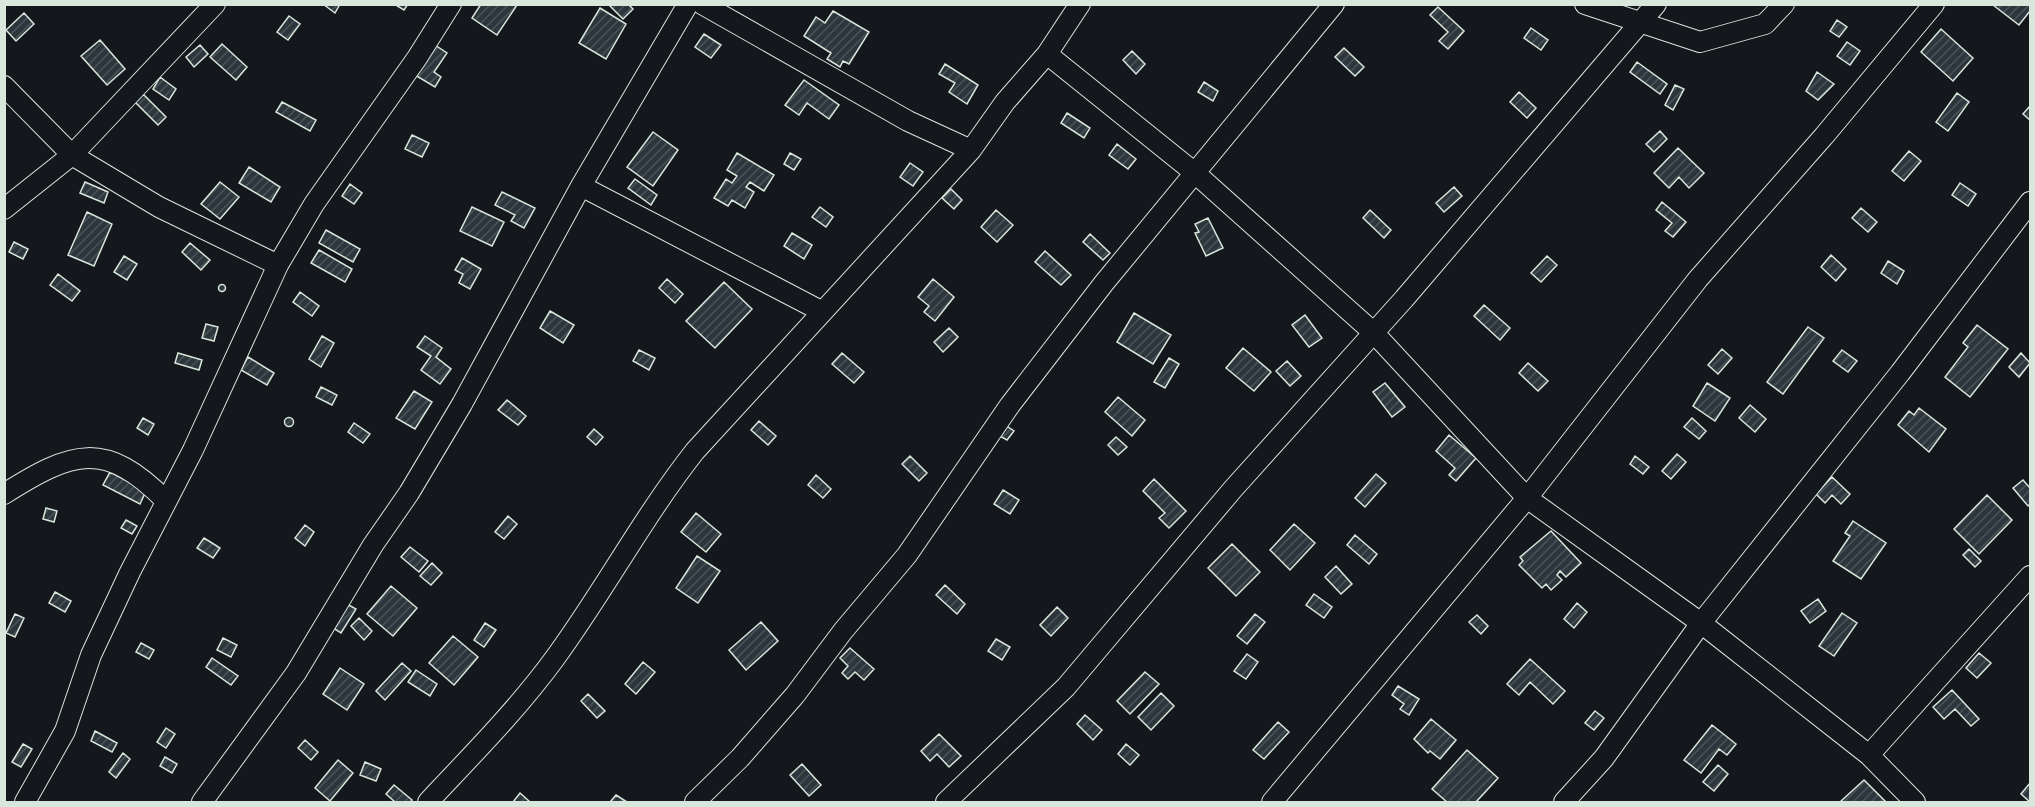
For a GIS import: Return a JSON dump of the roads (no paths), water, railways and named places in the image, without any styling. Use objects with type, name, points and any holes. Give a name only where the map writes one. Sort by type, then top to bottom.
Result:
[{"type":"street","points":[[4,209],[72,155],[215,4]]},
{"type":"street","points":[[25,802],[65,731],[91,655],[193,450],[278,266],[314,204],[417,58],[451,4]]},
{"type":"street","points":[[202,802],[296,673],[373,545],[409,493],[462,404],[581,186],[688,4]]},
{"type":"street","points":[[702,4],[908,122],[971,150]]},
{"type":"street","points":[[428,802],[499,726],[555,658],[664,490],[695,451],[971,150],[1005,102],[1047,54],[1080,4]]},
{"type":"street","points":[[695,802],[740,758],[795,695],[843,631],[907,555],[1010,405],[1104,283],[1334,4]]},
{"type":"street","points":[[1585,4],[1640,20],[1700,42],[1764,24],[1784,4]]},
{"type":"street","points":[[946,802],[1066,687],[1233,489],[1374,333],[1656,4]]},
{"type":"street","points":[[1272,802],[1527,498],[1698,279],[1824,136],[1928,6]]},
{"type":"street","points":[[1047,54],[1195,173],[1374,333],[1527,498],[1701,623],[1869,755],[1915,802]]},
{"type":"street","points":[[4,86],[72,155],[159,207],[278,266]]},
{"type":"street","points":[[581,186],[821,311]]},
{"type":"street","points":[[1572,800],[1701,623],[1900,373],[2031,202]]},
{"type":"street","points":[[4,494],[62,462],[97,456],[128,468],[166,501]]},
{"type":"street","points":[[1869,755],[2031,576]]}]
